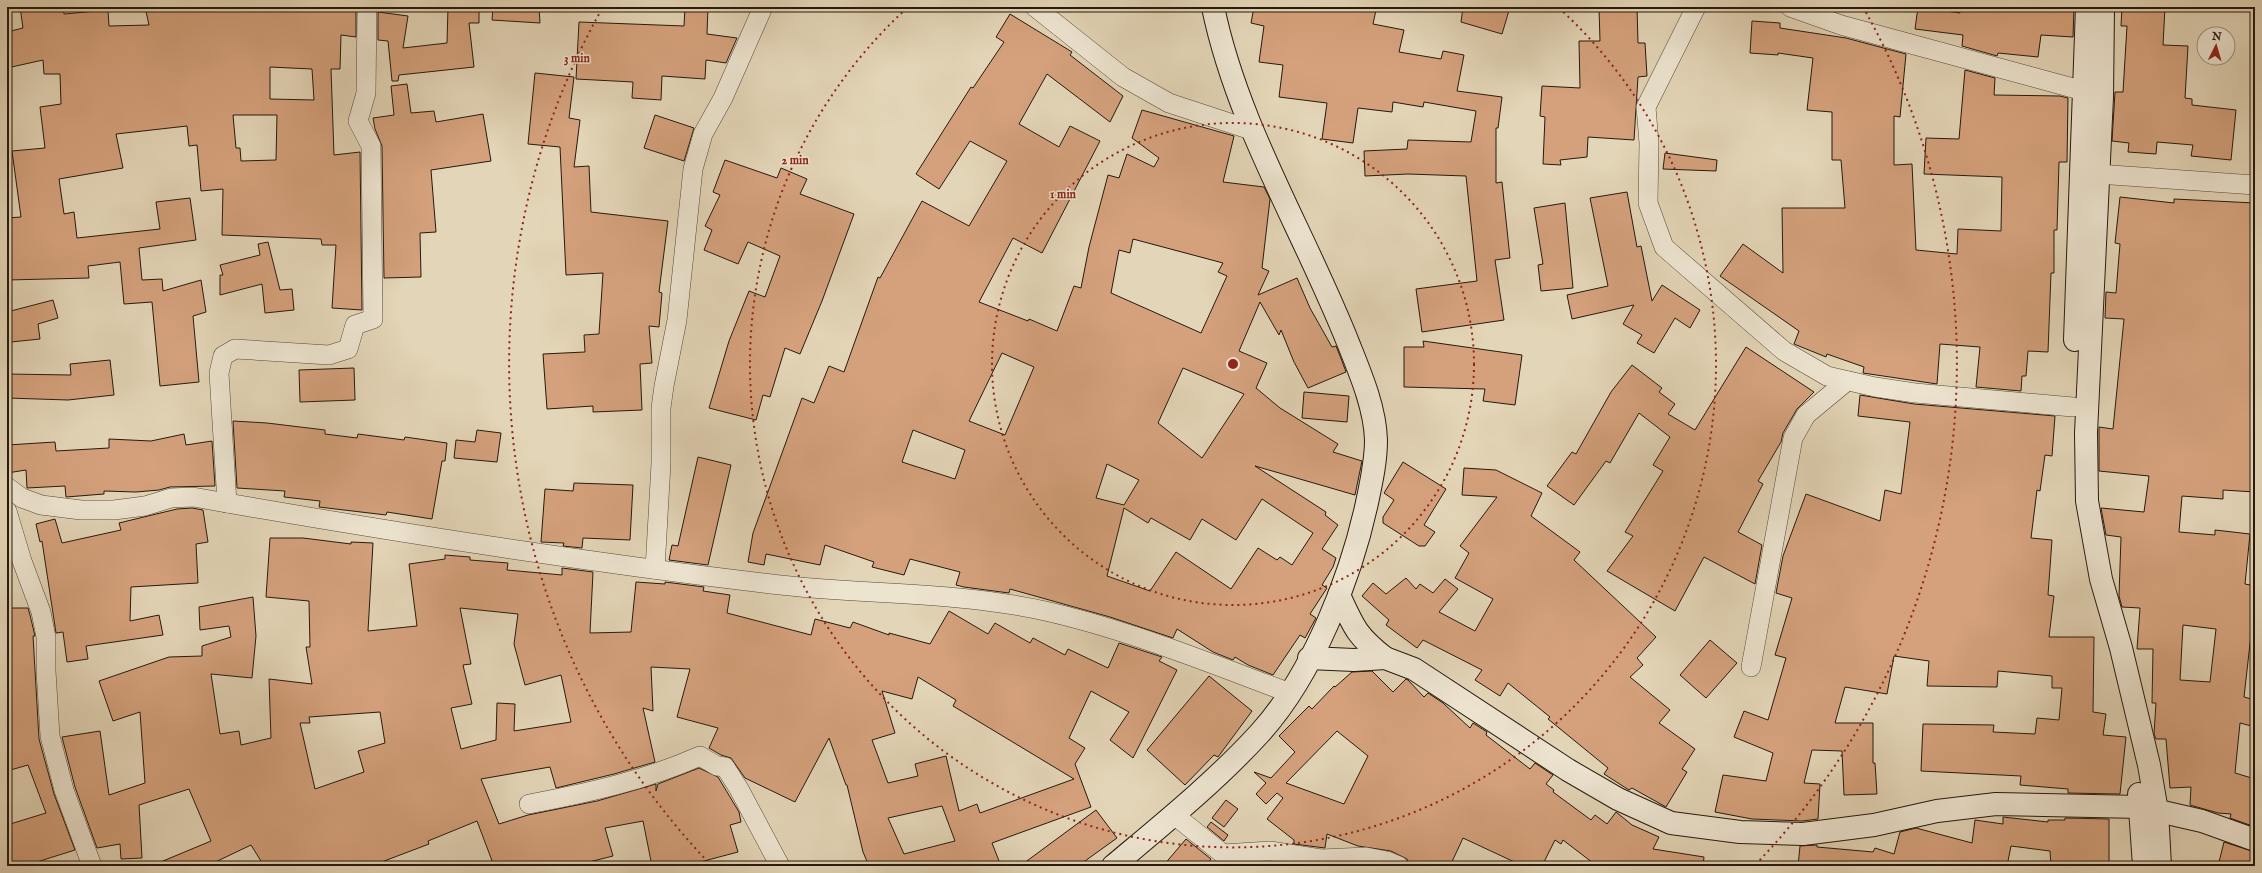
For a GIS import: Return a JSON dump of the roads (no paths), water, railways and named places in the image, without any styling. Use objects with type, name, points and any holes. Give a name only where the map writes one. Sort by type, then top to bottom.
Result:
[{"type":"street","points":[[227,503],[219,373],[223,356],[235,349],[329,355],[348,349],[355,325],[373,319],[371,146],[358,121],[366,93],[367,7]]},
{"type":"street","points":[[655,569],[662,464],[661,408],[677,320],[684,241],[693,169],[703,134],[723,98],[763,7]]},
{"type":"street","points":[[1035,7],[1123,77],[1169,103],[1251,130]]},
{"type":"street","points":[[1113,866],[1219,775],[1261,732],[1290,693],[1339,596],[1363,522],[1375,462],[1374,419],[1349,345],[1291,212],[1251,130],[1217,26],[1213,7]]},
{"type":"street","points":[[1696,7],[1646,107],[1649,143],[1648,203],[1664,247],[1784,350],[1827,376],[1915,393],[2073,407]]},
{"type":"street","points":[[1790,7],[1841,24],[2084,91]]},
{"type":"street","points":[[2087,7],[2084,91],[2090,173],[2086,433],[2087,501],[2100,579],[2138,714],[2149,809],[2144,866]]},
{"type":"street","points":[[2103,7],[2073,407],[2072,501],[2086,579],[2149,809],[2160,866]]},
{"type":"street","points":[[2090,173],[2255,185]]},
{"type":"street","points":[[1751,667],[1793,438],[1806,414],[1847,381]]},
{"type":"street","points":[[7,487],[22,498],[41,505],[81,510],[114,510],[145,506],[171,498],[193,497],[356,526],[774,585],[967,599],[1044,610],[1105,628],[1290,693]]},
{"type":"street","points":[[7,510],[22,561],[41,612],[46,638],[46,671],[50,736],[64,790],[92,866]]},
{"type":"street","points":[[1339,596],[1358,634],[1364,642],[1386,658],[1414,669],[1568,770],[1618,799],[1671,823],[1732,832],[1772,835],[1804,834],[1874,825],[1937,811],[1996,804],[2149,809],[2202,821],[2255,840]]},
{"type":"street","points":[[1309,658],[1354,660],[1386,658]]},
{"type":"street","points":[[529,804],[595,791],[675,767],[700,756],[717,766],[725,767],[740,789],[780,866]]},
{"type":"street","points":[[1173,814],[1223,854],[1270,851],[1321,859],[1366,858],[1387,861],[1399,866]]}]
